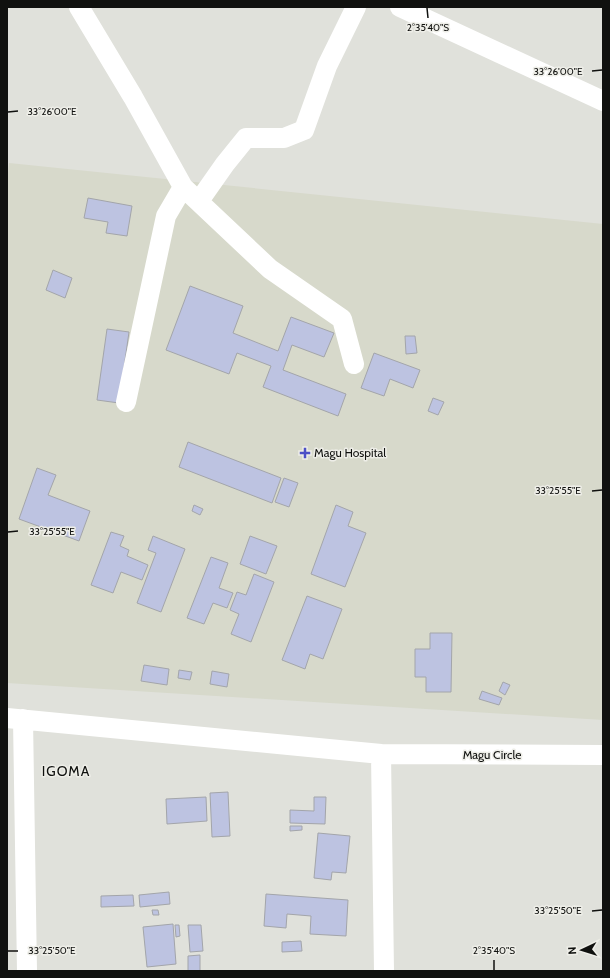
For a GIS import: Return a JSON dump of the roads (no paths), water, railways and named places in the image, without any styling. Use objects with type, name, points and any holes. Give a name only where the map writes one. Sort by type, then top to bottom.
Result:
[{"type":"street","points":[[79,7],[133,97],[183,187],[270,269],[342,319],[354,364]]},
{"type":"street","points":[[199,202],[225,164],[246,138],[284,138],[304,130],[327,66],[356,7]]},
{"type":"street","points":[[400,7],[603,101]]},
{"type":"street","points":[[126,402],[166,216],[183,187]]},
{"type":"street","points":[[15,719],[27,971]]},
{"type":"street","name":"Magu Circle","points":[[15,719],[381,754],[603,755]]},
{"type":"street","points":[[381,754],[384,971]]},
{"type":"place","name":"Magu Hospital","points":[[305,453]]},
{"type":"district","name":"IGOMA","points":[[66,771]]}]
